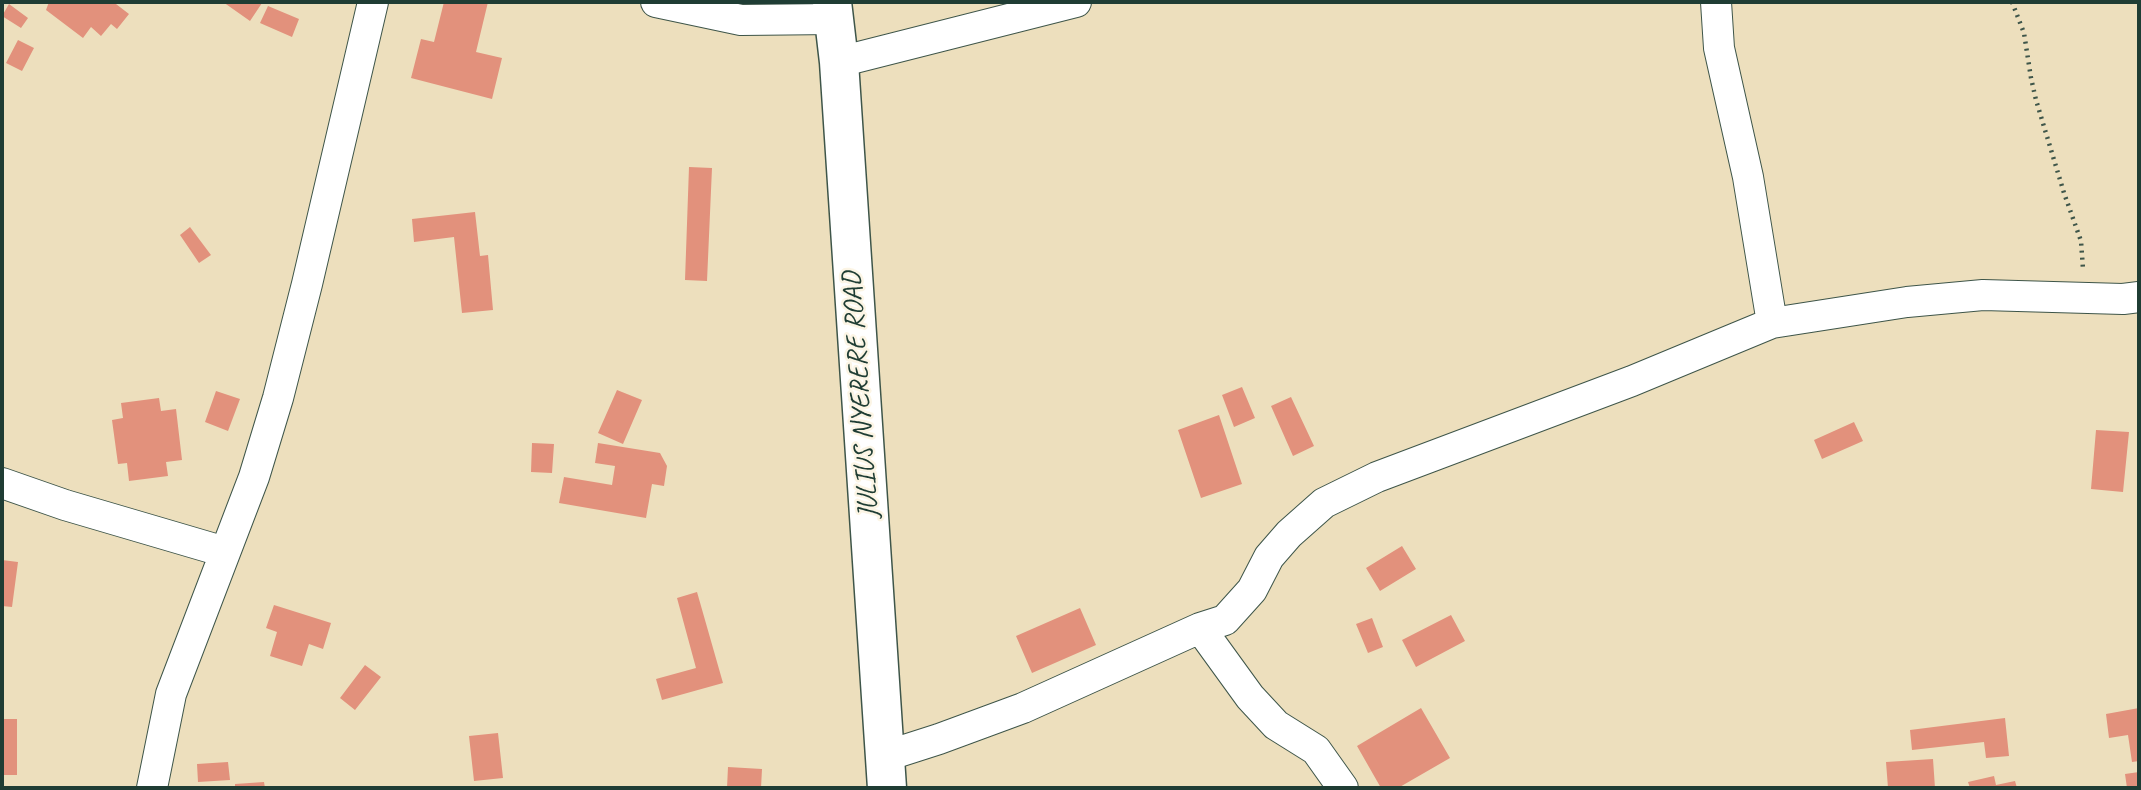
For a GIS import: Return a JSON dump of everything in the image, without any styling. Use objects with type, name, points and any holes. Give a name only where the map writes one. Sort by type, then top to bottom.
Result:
[{"type":"highway","name":"JULIUS NYERERE ROAD","points":[[833,10],[839,62],[886,772]]},
{"type":"street","points":[[152,788],[171,694],[254,477],[278,398],[373,2]]},
{"type":"street","points":[[656,2],[741,20],[833,10]]},
{"type":"street","points":[[839,62],[1076,2]]},
{"type":"street","points":[[1716,2],[1719,48],[1748,177],[1772,323]]},
{"type":"street","points":[[886,772],[939,739],[1023,708],[1200,628],[1225,620],[1252,590],[1269,557],[1289,534],[1324,503],[1377,477],[1632,381],[1772,323],[1908,302],[1983,295],[2123,299],[2139,297]]},
{"type":"street","points":[[2,483],[65,505],[225,552]]},
{"type":"street","points":[[1200,628],[1250,697],[1276,725],[1316,750],[1343,788]]},
{"type":"path","points":[[2012,2],[2024,33],[2036,100],[2081,241],[2086,298]]},
{"type":"building","points":[[49,2],[117,2],[116,4],[129,14],[117,29],[111,24],[101,36],[91,27],[83,38],[46,10]]},
{"type":"building","points":[[223,2],[260,2],[262,3],[250,21]]},
{"type":"building","points":[[444,2],[488,2],[476,52],[502,58],[492,99],[411,78],[421,39],[434,42]]},
{"type":"building","points":[[9,4],[28,18],[21,28],[2,16]]},
{"type":"building","points":[[268,6],[299,19],[292,37],[260,23]]},
{"type":"building","points":[[18,40],[34,48],[22,71],[6,63]]},
{"type":"building","points":[[689,167],[712,168],[707,281],[685,280]]},
{"type":"building","points":[[475,212],[480,256],[488,255],[493,310],[462,313],[454,237],[414,242],[412,219]]},
{"type":"building","points":[[190,227],[211,255],[199,263],[180,235]]},
{"type":"building","points":[[1242,387],[1255,418],[1234,427],[1222,395]]},
{"type":"building","points":[[617,390],[642,400],[623,444],[598,433]]},
{"type":"building","points":[[216,391],[240,399],[228,431],[205,422]]},
{"type":"building","points":[[1291,397],[1314,446],[1293,456],[1271,406]]},
{"type":"building","points":[[159,398],[161,411],[176,409],[182,460],[166,462],[168,476],[129,481],[127,463],[118,464],[112,420],[123,418],[121,403]]},
{"type":"building","points":[[1219,415],[1242,484],[1201,498],[1178,430]]},
{"type":"building","points":[[1854,422],[1863,441],[1822,459],[1814,440]]},
{"type":"building","points":[[2096,430],[2129,432],[2123,492],[2091,489]]},
{"type":"building","points":[[532,443],[554,444],[552,473],[531,472]]},
{"type":"building","points":[[598,443],[660,453],[667,466],[664,486],[652,484],[646,518],[559,503],[564,477],[612,485],[615,466],[595,463]]},
{"type":"building","points":[[1402,546],[1416,569],[1380,591],[1366,568]]},
{"type":"building","points":[[2,560],[18,562],[12,607],[2,606]]},
{"type":"building","points":[[697,592],[723,683],[662,700],[656,679],[696,668],[677,598]]},
{"type":"building","points":[[274,605],[331,623],[323,649],[309,644],[302,666],[270,656],[277,632],[266,628]]},
{"type":"building","points":[[1080,608],[1096,645],[1032,673],[1016,636]]},
{"type":"building","points":[[1451,615],[1465,641],[1416,667],[1402,640]]},
{"type":"building","points":[[1372,618],[1383,647],[1368,653],[1356,624]]},
{"type":"building","points":[[365,665],[381,677],[355,710],[340,698]]},
{"type":"building","points":[[1421,708],[1450,758],[1398,788],[1381,788],[1357,746]]},
{"type":"building","points":[[2139,708],[2139,761],[2132,762],[2128,735],[2109,738],[2106,714]]},
{"type":"building","points":[[2005,718],[2009,756],[1986,758],[1984,742],[1912,750],[1910,730]]},
{"type":"building","points":[[2,719],[17,719],[17,775],[2,775]]},
{"type":"building","points":[[498,733],[503,778],[474,781],[469,736]]},
{"type":"building","points":[[1933,759],[1935,788],[1888,788],[1886,762]]},
{"type":"building","points":[[228,762],[230,780],[198,782],[197,764]]},
{"type":"building","points":[[728,767],[762,769],[761,788],[727,788]]},
{"type":"building","points":[[2139,772],[2139,788],[2127,788],[2125,774]]},
{"type":"building","points":[[1994,776],[1996,785],[2015,781],[2017,788],[1970,788],[1968,782]]},
{"type":"building","points":[[264,782],[265,788],[235,788],[235,784]]}]
